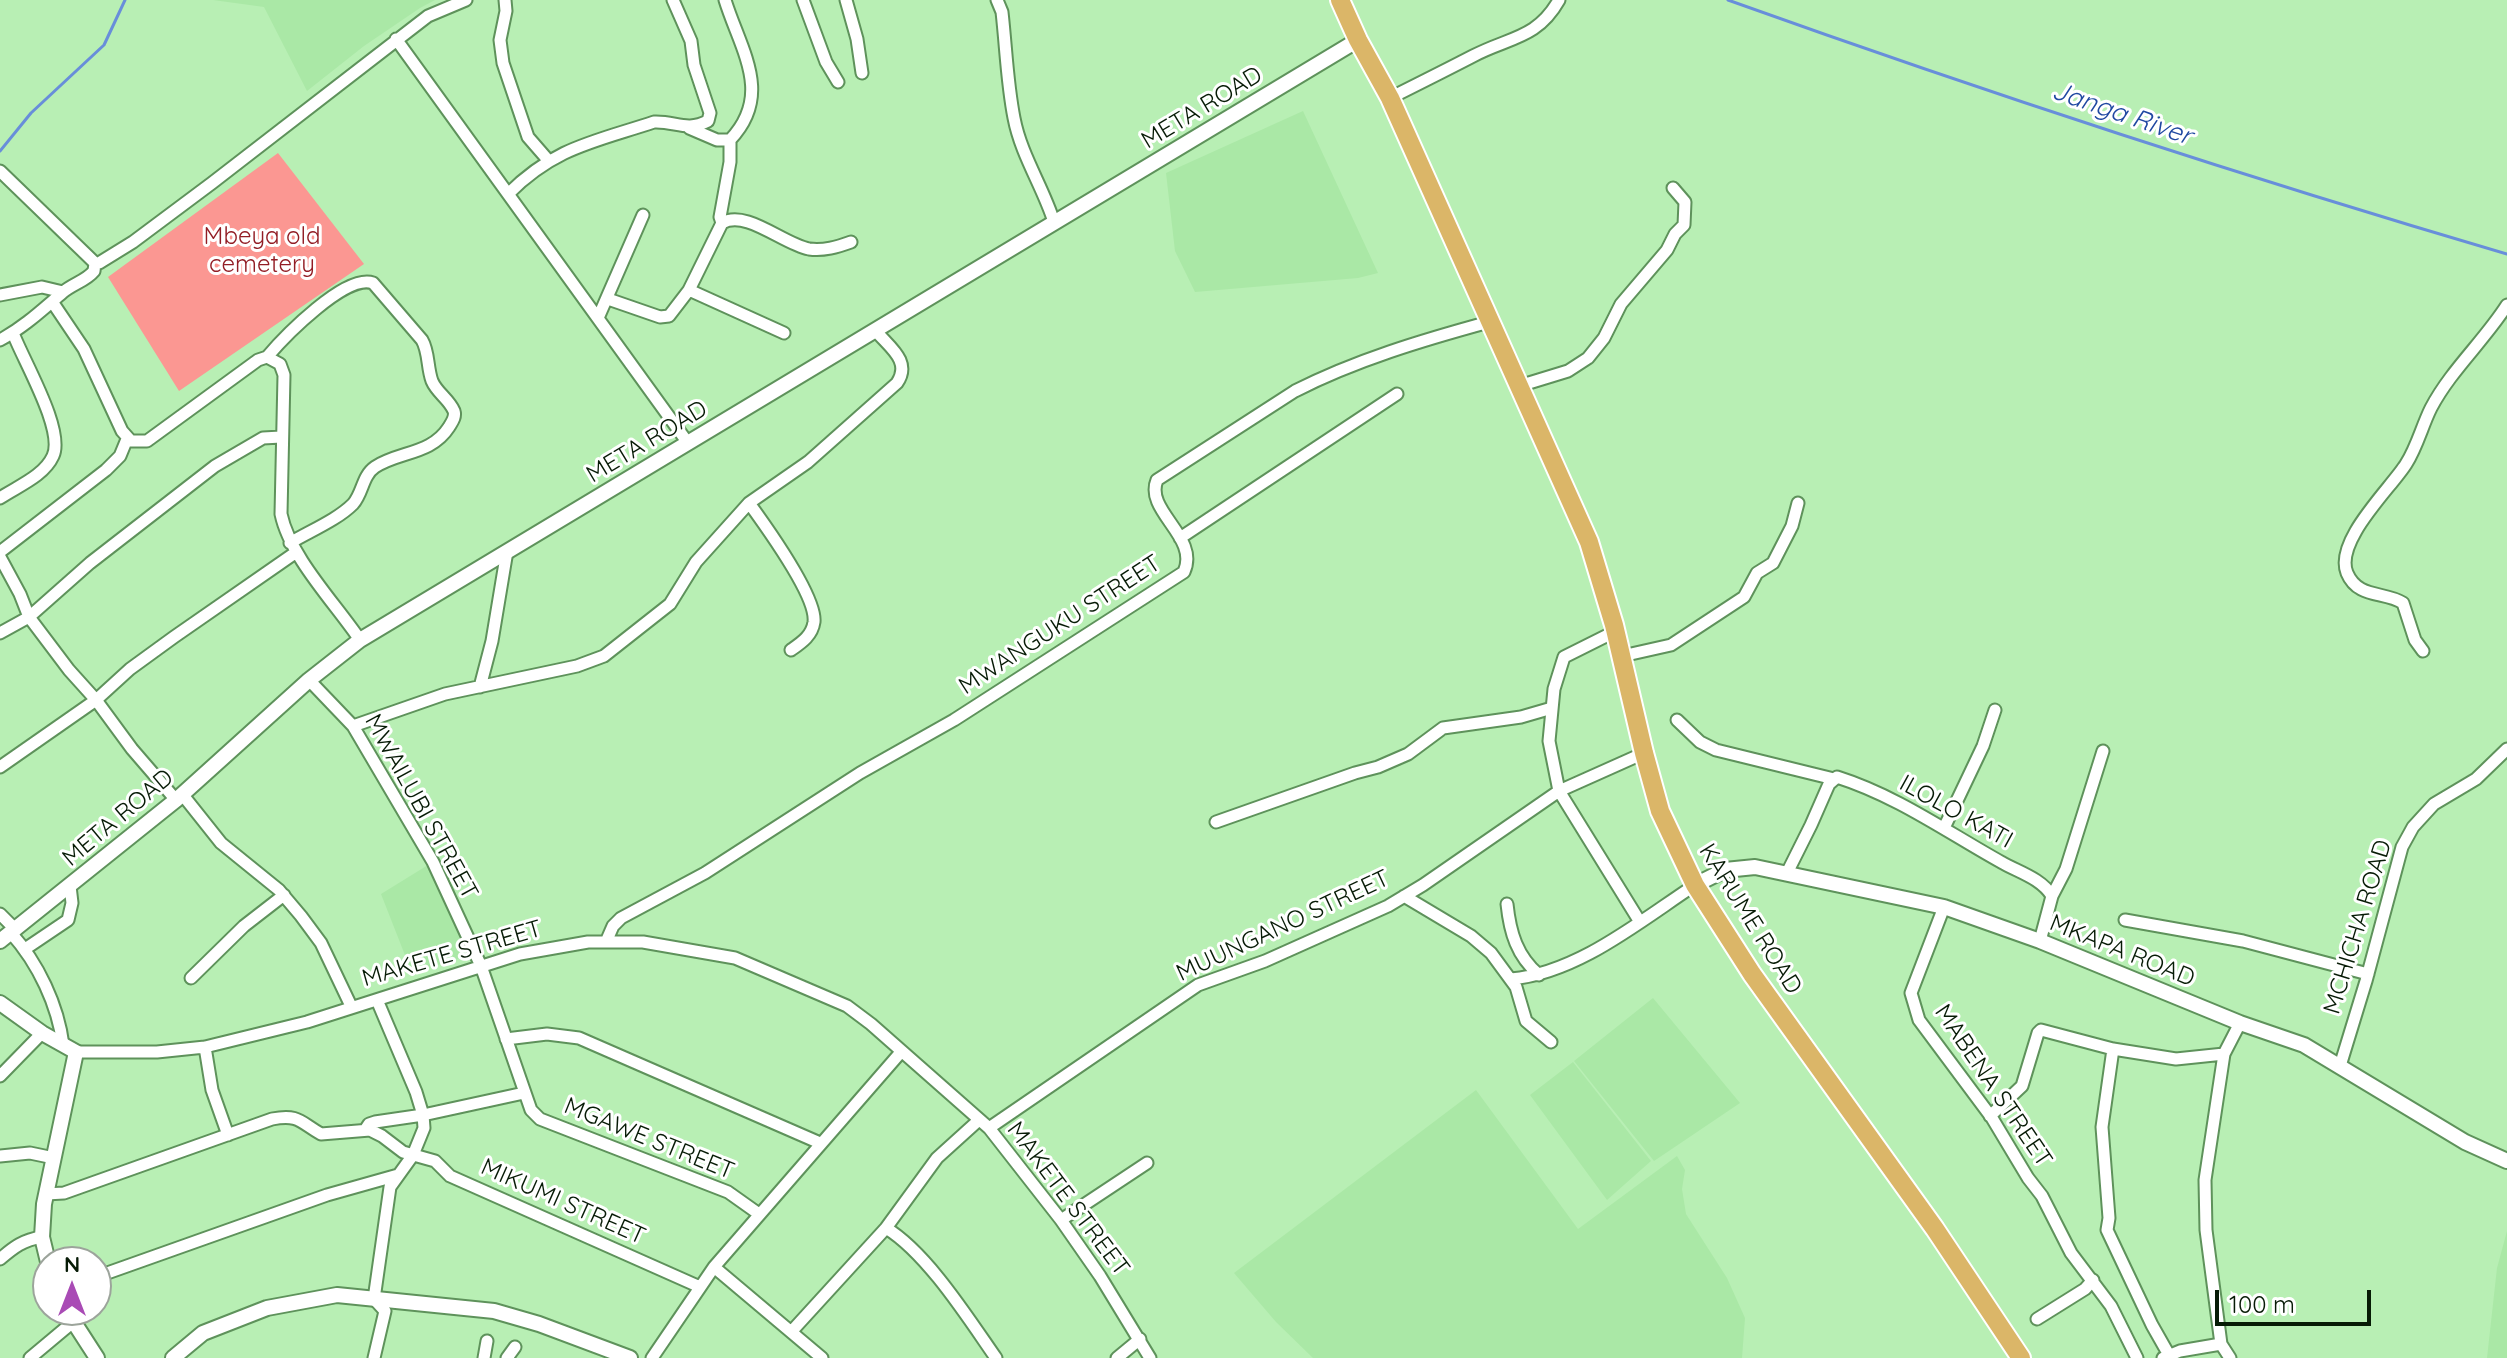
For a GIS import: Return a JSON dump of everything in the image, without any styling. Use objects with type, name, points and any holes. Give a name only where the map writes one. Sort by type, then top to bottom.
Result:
[{"type":"highway","name":"KARUME ROAD","points":[[1340,0],[1390,98],[1589,542],[1616,631],[1660,811],[1695,885],[1752,974],[1935,1229],[2021,1358]]},
{"type":"street","points":[[95,263],[124,248],[201,192],[428,16],[466,0]]},
{"type":"street","points":[[505,0],[500,40],[503,63],[528,137],[548,160]]},
{"type":"street","points":[[673,0],[691,41],[694,65],[710,113],[706,123],[689,128]]},
{"type":"street","points":[[722,223],[720,217],[730,162],[730,140],[745,116],[752,74],[725,0]]},
{"type":"street","points":[[803,0],[826,62],[838,82]]},
{"type":"street","points":[[846,0],[862,73]]},
{"type":"street","points":[[997,0],[1002,12],[1014,118],[1027,161],[1047,200],[1054,222]]},
{"type":"street","points":[[1390,98],[1475,54],[1525,35],[1538,27],[1559,0]]},
{"type":"street","points":[[396,39],[688,443]]},
{"type":"street","name":"META ROAD","points":[[9,934],[179,797],[309,680],[360,640],[1358,40]]},
{"type":"street","points":[[508,194],[548,160],[574,147],[654,122],[689,128],[717,140],[730,140]]},
{"type":"street","points":[[3,174],[95,263]]},
{"type":"street","points":[[1519,386],[1575,367],[1588,358],[1600,343],[1621,304],[1684,225],[1685,202],[1673,188]]},
{"type":"street","points":[[598,318],[643,215]]},
{"type":"street","points":[[608,299],[666,318],[689,290],[722,223],[735,218],[810,249],[835,248],[851,242]]},
{"type":"street","points":[[0,340],[93,273],[95,263]]},
{"type":"street","points":[[0,767],[96,700],[130,669],[351,505],[360,494],[369,472],[376,466],[421,451],[446,432],[455,416],[432,380],[426,346],[368,280],[351,285],[305,318],[267,357],[258,360],[147,441],[131,441],[127,439],[84,349],[53,303]]},
{"type":"street","points":[[0,295],[42,287],[63,292]]},
{"type":"street","points":[[689,290],[784,333]]},
{"type":"street","points":[[2423,651],[2415,640],[2403,603],[2365,593],[2348,576],[2345,558],[2370,506],[2407,463],[2431,409],[2454,373],[2507,305]]},
{"type":"street","name":"MWANGUKU STREET","points":[[606,942],[613,926],[621,918],[705,873],[865,770],[954,720],[1184,572],[1187,550],[1157,499],[1157,480],[1317,380],[1345,367],[1489,322]]},
{"type":"street","points":[[353,726],[445,694],[577,666],[604,656],[621,645],[670,604],[696,562],[749,503],[808,462],[897,383],[903,373],[903,364],[875,330]]},
{"type":"street","points":[[0,498],[39,474],[53,457],[56,446],[38,388],[13,333]]},
{"type":"street","points":[[267,357],[283,369],[281,514],[293,548],[360,640]]},
{"type":"street","points":[[1180,538],[1397,394]]},
{"type":"street","points":[[0,633],[29,617],[81,570],[215,466],[263,438],[281,437]]},
{"type":"street","points":[[127,439],[120,456],[106,470],[0,555],[29,617],[69,670],[96,700],[132,749],[221,843],[284,895],[321,943],[351,1006]]},
{"type":"street","points":[[749,503],[769,529],[813,611],[813,627],[809,635],[791,650]]},
{"type":"street","points":[[1622,656],[1671,645],[1744,597],[1757,573],[1773,563],[1792,526],[1798,503]]},
{"type":"street","points":[[480,687],[492,641],[507,551]]},
{"type":"street","points":[[1616,631],[1564,657],[1554,689],[1549,741],[1559,791],[1640,922]]},
{"type":"street","name":"MWAILUBI STREET","points":[[309,680],[353,726],[433,862],[481,966]]},
{"type":"street","points":[[1216,822],[1378,767],[1408,754],[1443,728],[1521,717],[1552,708]]},
{"type":"street","points":[[1944,828],[1983,746],[1995,710]]},
{"type":"street","name":"ILOLO KATI","points":[[1677,720],[1700,742],[1716,750],[1843,779],[1894,801],[2036,880],[2052,896]]},
{"type":"street","name":"MCHICHA ROAD","points":[[2340,1066],[2398,859],[2413,827],[2434,804],[2476,779],[2506,750]]},
{"type":"street","points":[[2040,941],[2052,896],[2066,869],[2103,751]]},
{"type":"street","name":"MUUNGANO STREET","points":[[989,1128],[1198,985],[1347,926],[1404,896],[1559,791],[1644,753]]},
{"type":"street","points":[[1787,873],[1834,779]]},
{"type":"street","name":"MKAPA ROAD","points":[[1695,885],[1725,870],[1755,867],[1944,907],[2040,941],[2240,1023],[2304,1045],[2465,1142],[2507,1161]]},
{"type":"street","points":[[1511,979],[1539,975],[1574,962],[1695,885]]},
{"type":"street","points":[[25,949],[68,920],[72,903],[70,886]]},
{"type":"street","points":[[191,978],[244,926],[284,895]]},
{"type":"street","points":[[1404,896],[1471,936],[1491,953],[1511,979],[1526,1021],[1551,1042]]},
{"type":"street","points":[[1507,904],[1517,948],[1523,960],[1539,975]]},
{"type":"street","name":"MABENA STREET","points":[[1944,907],[1911,993],[1919,1020],[1990,1116],[2042,1196],[2071,1253],[2124,1327],[2137,1358]]},
{"type":"street","points":[[0,914],[9,934],[25,949],[38,969],[76,1058],[46,1194],[42,1237],[44,1246]]},
{"type":"street","points":[[2125,920],[2243,941],[2368,974]]},
{"type":"street","name":"MAKETE STREET","points":[[70,1048],[157,1052],[205,1047],[307,1022],[520,954],[588,942],[643,942],[735,958],[847,1006],[989,1128],[1061,1220],[1150,1358]]},
{"type":"street","name":"MGAWE STREET","points":[[481,966],[524,1093],[531,1110],[540,1119],[728,1192],[759,1214]]},
{"type":"street","points":[[374,1299],[390,1187],[413,1155],[424,1128],[423,1115],[377,1000]]},
{"type":"street","points":[[0,1003],[42,1033],[70,1048]]},
{"type":"street","points":[[2230,1358],[2221,1344],[2206,1230],[2205,1180],[2224,1054],[2240,1023]]},
{"type":"street","points":[[1990,1116],[2022,1086],[2039,1030],[2113,1049],[2185,1060],[2224,1054]]},
{"type":"street","points":[[0,1076],[42,1033]]},
{"type":"street","points":[[506,1039],[547,1034],[579,1038],[820,1143]]},
{"type":"street","points":[[205,1047],[212,1090],[228,1135]]},
{"type":"street","points":[[2113,1049],[2102,1127],[2109,1218],[2107,1230],[2166,1357],[2221,1344]]},
{"type":"street","points":[[652,1358],[714,1267],[901,1052]]},
{"type":"street","points":[[46,1194],[64,1193],[272,1119],[300,1119],[321,1134],[365,1130],[375,1122],[524,1093]]},
{"type":"street","points":[[791,1332],[886,1228],[937,1158],[979,1120]]},
{"type":"street","name":"MIKUMI STREET","points":[[365,1130],[377,1133],[393,1146],[413,1155],[435,1161],[450,1176],[700,1287]]},
{"type":"street","points":[[0,1156],[30,1153],[54,1158]]},
{"type":"street","points":[[1061,1220],[1147,1163]]},
{"type":"street","points":[[112,1271],[327,1195],[398,1175]]},
{"type":"street","points":[[886,1228],[898,1235],[949,1292],[996,1358]]},
{"type":"street","points":[[0,1259],[27,1239],[42,1237]]},
{"type":"street","points":[[714,1267],[822,1358]]},
{"type":"street","points":[[2037,1319],[2094,1282]]},
{"type":"street","points":[[173,1358],[203,1333],[267,1308],[337,1295],[494,1311],[539,1324],[630,1358]]},
{"type":"street","points":[[374,1299],[385,1311],[374,1358]]},
{"type":"street","points":[[30,1358],[60,1326]]},
{"type":"street","points":[[76,1326],[97,1358]]},
{"type":"street","points":[[1117,1358],[1140,1339]]},
{"type":"street","points":[[484,1358],[487,1341]]},
{"type":"street","points":[[507,1358],[515,1347]]},
{"type":"shaded area","points":[[213,0],[435,0],[364,46],[307,91],[264,7]]},
{"type":"shaded area","points":[[1303,111],[1378,273],[1358,278],[1195,292],[1175,251],[1166,173]]},
{"type":"shaded area","points":[[428,865],[471,955],[412,973],[381,894]]},
{"type":"shaded area","points":[[1653,998],[1740,1103],[1654,1161],[1574,1061]]},
{"type":"shaded area","points":[[1573,1062],[1651,1161],[1607,1200],[1530,1095]]},
{"type":"shaded area","points":[[1476,1090],[1578,1229],[1677,1156],[1685,1170],[1682,1189],[1686,1214],[1727,1278],[1745,1318],[1742,1358],[1313,1358],[1276,1322],[1234,1273]]},
{"type":"shaded area","points":[[2507,1231],[2507,1358],[2487,1358],[2497,1268]]},
{"type":"green space","name":"Mbeya old cemetery","points":[[278,153],[364,264],[179,391],[108,277]]},
{"type":"waterway","points":[[0,151],[31,113],[104,45],[125,0]]},
{"type":"waterway","name":"Janga River","points":[[1728,0],[2116,133],[2507,254]]}]
